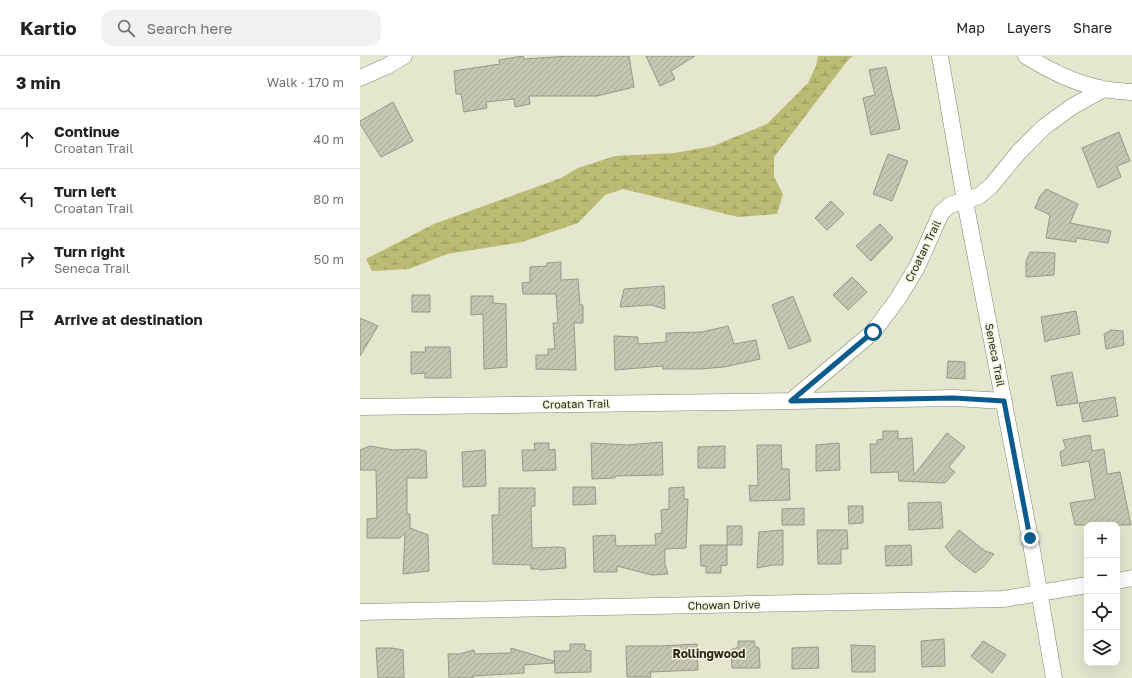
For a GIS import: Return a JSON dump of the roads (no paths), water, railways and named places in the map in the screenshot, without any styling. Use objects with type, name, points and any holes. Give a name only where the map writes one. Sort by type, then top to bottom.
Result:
[{"type":"street","points":[[360,78],[387,66],[404,56]]},
{"type":"street","name":"Seneca Trail","points":[[940,56],[965,201],[1030,538],[1038,593],[1054,678]]},
{"type":"street","points":[[1026,56],[1049,70],[1070,79],[1104,89],[1132,92]]},
{"type":"street","name":"Croatan Trail","points":[[791,401],[873,332],[897,300],[918,267],[941,213],[950,205],[979,196],[991,186],[1019,152],[1044,127],[1073,106],[1104,89]]},
{"type":"street","name":"Croatan Trail","points":[[360,407],[954,398],[1004,401]]},
{"type":"street","points":[[1120,580],[1132,578]]},
{"type":"street","name":"Chowan Drive","points":[[360,612],[1003,599],[1084,585]]},
{"type":"district","name":"Rollingwood","points":[[709,654]]}]
